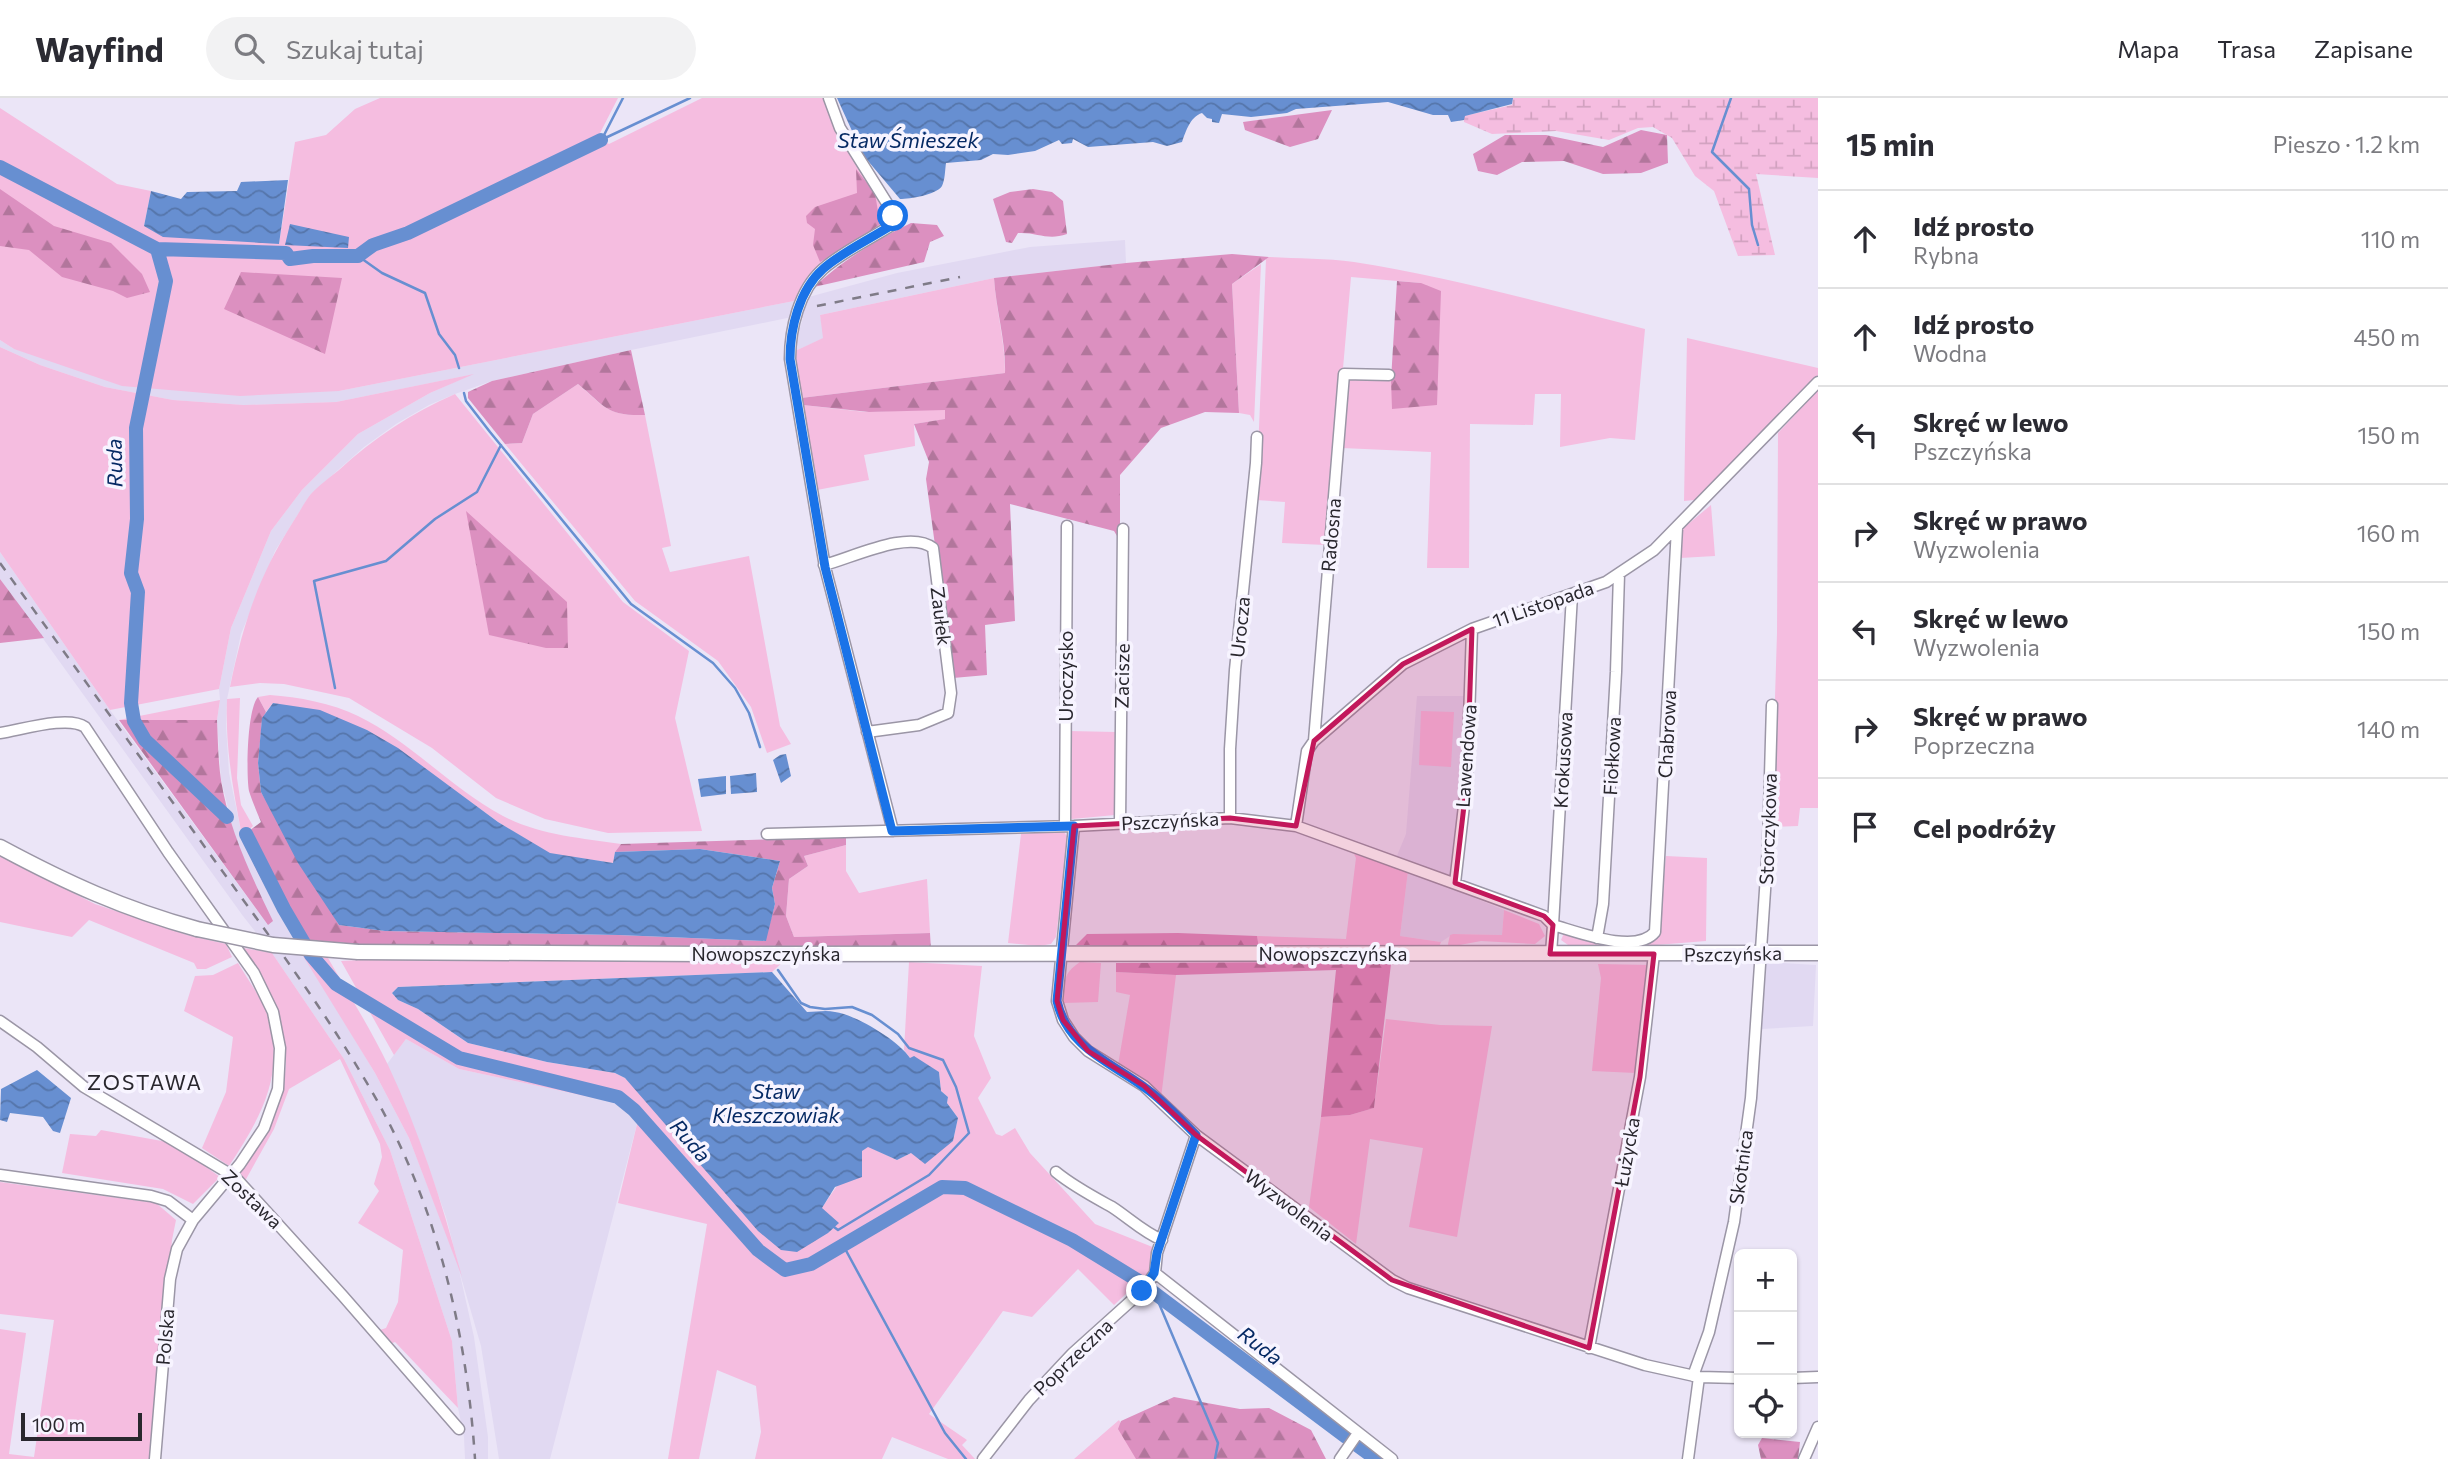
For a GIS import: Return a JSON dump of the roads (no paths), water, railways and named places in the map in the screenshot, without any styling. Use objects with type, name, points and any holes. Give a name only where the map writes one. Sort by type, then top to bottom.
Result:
[{"type":"main road","name":"Nowopszczyńska","points":[[0,847],[74,886],[114,903],[198,929],[273,945],[358,952],[1551,954]]},
{"type":"main road","name":"Pszczyńska","points":[[1551,954],[1818,953]]},
{"type":"street","points":[[829,98],[840,128],[890,208],[893,221],[892,225],[823,268],[810,283],[790,341],[790,359],[824,565],[892,831]]},
{"type":"street","name":"Radosna","points":[[1314,741],[1344,374],[1389,375]]},
{"type":"street","name":"11 Listopada","points":[[1314,741],[1403,664],[1472,629],[1606,582],[1654,550],[1818,383]]},
{"type":"street","name":"Urocza","points":[[1230,818],[1231,736],[1257,437]]},
{"type":"street","name":"Uroczysko","points":[[1067,526],[1070,826]]},
{"type":"street","name":"Chabrowa","points":[[1650,939],[1656,932],[1660,879],[1677,528]]},
{"type":"street","name":"Zacisze","points":[[1120,823],[1124,529]]},
{"type":"street","name":"Zaułek","points":[[824,565],[908,540],[926,542],[933,548],[951,694],[948,713],[919,725],[867,733]]},
{"type":"street","name":"Fiołkowa","points":[[1597,937],[1603,904],[1619,574]]},
{"type":"street","name":"Krokusowa","points":[[1553,925],[1572,595]]},
{"type":"street","name":"Lawendowa","points":[[1455,883],[1467,780],[1472,629]]},
{"type":"street","name":"Storczykowa","points":[[1762,953],[1772,705]]},
{"type":"street","name":"Polska","points":[[0,733],[65,722],[80,724],[87,729],[168,852],[248,964],[273,1012],[281,1056],[276,1097],[259,1136],[193,1220],[177,1249],[172,1265],[155,1459]]},
{"type":"street","points":[[1296,826],[1307,751],[1314,741]]},
{"type":"street","name":"Pszczyńska","points":[[767,834],[1070,826],[1230,818],[1296,826],[1535,912],[1553,925],[1597,937],[1630,942],[1650,939]]},
{"type":"street","name":"Wyzwolenia","points":[[1070,826],[1057,1001],[1063,1020],[1074,1037],[1088,1051],[1143,1086],[1196,1135],[1392,1280],[1408,1288],[1645,1365],[1696,1376],[1734,1378]]},
{"type":"street","points":[[1551,954],[1553,925]]},
{"type":"street","name":"Skotnica","points":[[1688,1459],[1696,1376],[1734,1222],[1751,1098],[1762,953]]},
{"type":"street","name":"Łużycka","points":[[1589,1348],[1634,1115],[1654,954]]},
{"type":"street","name":"Zostawa","points":[[0,1021],[37,1047],[85,1087],[231,1175],[343,1296],[459,1429]]},
{"type":"street","name":"Poprzeczna","points":[[983,1459],[1029,1401],[1073,1353],[1142,1291],[1154,1273],[1196,1135]]},
{"type":"street","points":[[1056,1172],[1069,1183],[1162,1240]]},
{"type":"street","points":[[0,1175],[151,1196],[168,1201],[193,1220]]},
{"type":"street","points":[[1154,1273],[1392,1459]]},
{"type":"street","points":[[1797,1378],[1818,1377]]},
{"type":"street","points":[[1804,1459],[1818,1427]]},
{"type":"street","points":[[1340,1459],[1358,1433]]},
{"type":"water","name":"Staw Śmieszek","points":[[837,98],[1513,98],[1512,104],[1451,122],[1448,115],[1433,115],[1388,102],[1296,109],[1287,113],[1251,117],[1222,114],[1219,123],[1212,122],[1212,119],[1202,113],[1191,121],[1182,142],[1167,146],[1153,142],[1088,147],[1073,139],[1072,143],[1062,144],[1059,140],[1035,151],[993,154],[981,160],[946,163],[944,181],[939,189],[923,196],[900,199],[863,155]]},
{"type":"water","points":[[288,180],[279,244],[163,237],[144,226],[151,191],[181,199],[187,192],[237,191],[241,182]]},
{"type":"water","points":[[290,224],[349,237],[348,248],[285,245]]},
{"type":"water","points":[[273,703],[320,710],[367,730],[398,748],[498,822],[550,853],[613,863],[615,852],[700,849],[780,861],[772,888],[775,904],[766,941],[618,935],[385,931],[339,925],[298,863],[261,792],[258,763],[262,718]]},
{"type":"water","points":[[786,754],[791,776],[781,783],[773,760]]},
{"type":"water","points":[[756,773],[757,792],[731,794],[730,776]]},
{"type":"water","points":[[726,776],[726,794],[701,797],[698,779]]},
{"type":"water","name":"Staw Kleszczowiak","points":[[772,972],[807,1012],[832,1011],[865,1023],[887,1036],[910,1058],[914,1056],[939,1072],[941,1091],[948,1097],[947,1103],[958,1118],[953,1141],[925,1164],[911,1153],[897,1160],[868,1147],[862,1151],[862,1177],[835,1187],[822,1208],[839,1223],[797,1252],[781,1250],[758,1231],[625,1078],[615,1073],[547,1062],[468,1043],[418,1009],[398,1000],[392,993],[398,987]]},
{"type":"water","points":[[37,1070],[71,1098],[60,1133],[53,1131],[43,1117],[10,1113],[7,1122],[0,1120],[1,1089]]},
{"type":"waterway","name":"Ruda","points":[[602,139],[623,98]]},
{"type":"waterway","points":[[601,140],[690,98]]},
{"type":"waterway","points":[[1731,98],[1712,152],[1749,189],[1752,225],[1758,245]]},
{"type":"waterway","points":[[157,249],[286,253],[290,259],[358,256],[373,245],[408,233],[601,140]]},
{"type":"waterway","name":"Ruda","points":[[0,167],[157,249],[166,281],[136,428],[137,519],[131,573],[138,592],[131,703],[134,721],[145,740],[227,817]]},
{"type":"waterway","points":[[358,256],[382,273],[425,293],[439,334],[455,355],[459,368]]},
{"type":"waterway","points":[[464,393],[466,401],[490,432],[631,604],[713,663],[735,688],[749,713],[760,747]]},
{"type":"waterway","points":[[335,688],[314,581],[386,561],[435,519],[477,492],[501,445]]},
{"type":"waterway","name":"Ruda","points":[[246,834],[311,955],[336,984],[459,1058],[618,1097],[634,1110],[758,1250],[785,1270],[811,1264],[942,1187],[965,1188],[1072,1240],[1142,1283]]},
{"type":"waterway","points":[[778,970],[801,1003],[825,1009],[852,1007],[872,1015],[898,1034],[909,1048],[943,1060],[956,1087],[969,1133],[929,1175],[838,1230],[834,1227]]},
{"type":"waterway","points":[[843,1245],[945,1433],[966,1459]]},
{"type":"waterway","name":"Ruda","points":[[1149,1289],[1346,1437]]},
{"type":"waterway","points":[[1155,1294],[1218,1443],[1215,1459]]},
{"type":"waterway","name":"Ruda","points":[[1357,1445],[1376,1459]]},
{"type":"railway","points":[[817,306],[960,277]]},
{"type":"railway","points":[[0,563],[297,975],[379,1104],[418,1188],[446,1276],[465,1367],[475,1459]]},
{"type":"district","name":"ZOSTAWA","points":[[145,1083]]}]
